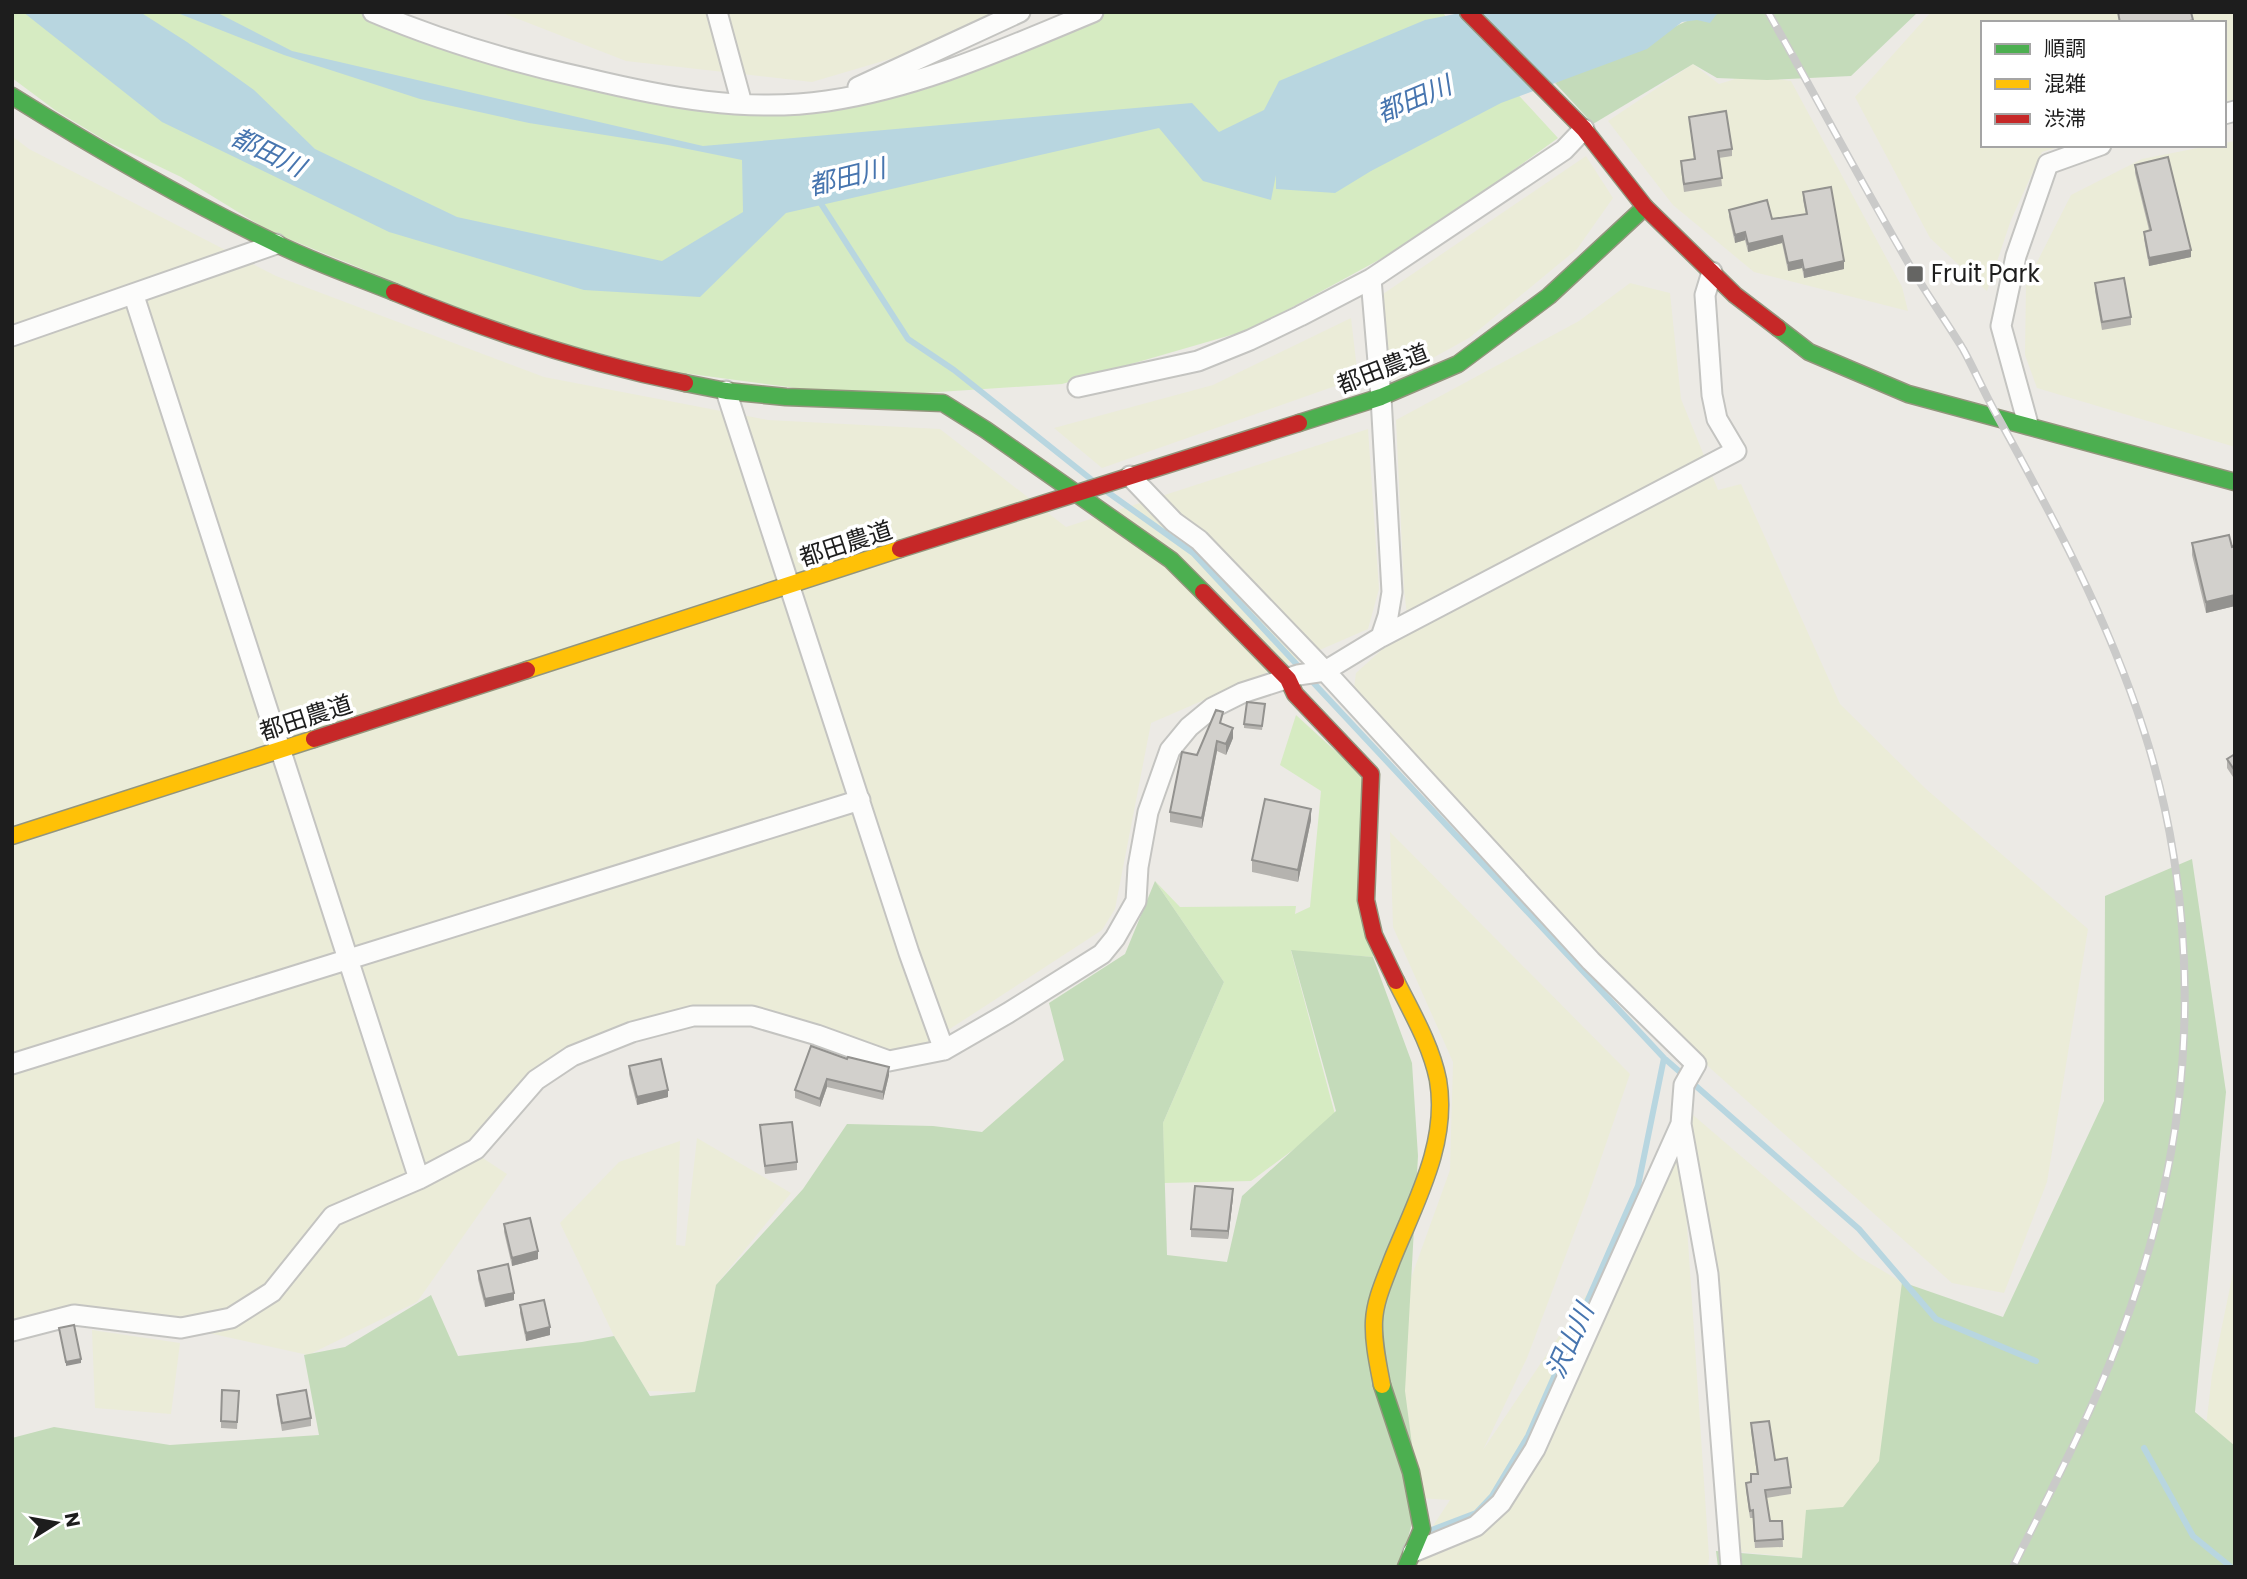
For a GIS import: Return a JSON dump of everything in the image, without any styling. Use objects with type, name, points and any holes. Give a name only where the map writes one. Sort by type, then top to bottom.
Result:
[{"type":"street","points":[[373,12],[487,52],[554,71],[670,96],[772,105],[827,101],[915,82],[957,69],[1093,12]]},
{"type":"street","points":[[717,12],[742,104]]},
{"type":"street","points":[[827,101],[1020,12]]},
{"type":"street","points":[[1468,12],[1584,130],[1645,207],[1735,295],[1809,352],[1908,394],[2028,424],[2235,482]]},
{"type":"street","points":[[12,96],[183,197],[276,244],[403,296],[549,348],[621,370],[726,391],[786,397],[943,404],[1080,492],[1171,560],[1307,674],[1696,1064],[1684,1084],[1681,1124],[1708,1274],[1731,1567]]},
{"type":"street","points":[[1078,387],[1198,361],[1250,340],[1371,279],[1564,150],[1584,130]]},
{"type":"street","points":[[2028,424],[2001,326],[2016,257],[2049,163],[2095,147]]},
{"type":"street","name":"都田農道","points":[[12,836],[1381,397],[1458,363],[1549,296],[1645,207]]},
{"type":"street","points":[[12,336],[134,296],[276,244]]},
{"type":"street","points":[[12,1331],[74,1315],[181,1328],[231,1318],[272,1292],[333,1216],[419,1179],[476,1149],[536,1080],[572,1056],[632,1032],[693,1016],[752,1016],[817,1035],[889,1061],[944,1050],[1102,954],[1115,939],[1136,901],[1138,867],[1148,812],[1170,750],[1189,727],[1212,708],[1242,693],[1307,674],[1736,451],[1717,419],[1712,395],[1705,295],[1712,272]]},
{"type":"street","points":[[1371,279],[1392,592],[1381,637]]},
{"type":"street","points":[[134,296],[419,1179]]},
{"type":"street","points":[[726,391],[944,1050]]},
{"type":"street","points":[[1123,478],[1199,540],[1307,674]]},
{"type":"street","points":[[1307,674],[1295,694],[1371,774],[1366,900],[1374,934],[1430,1051],[1438,1081],[1438,1139],[1381,1288],[1374,1320],[1375,1345],[1383,1389],[1411,1472],[1422,1529],[1412,1555]]},
{"type":"street","points":[[12,1064],[860,800]]},
{"type":"street","points":[[1412,1555],[1476,1526],[1501,1503],[1528,1460],[1681,1124]]},
{"type":"green space","points":[[12,12],[362,12],[477,49],[590,79],[800,104],[862,102],[1102,12],[1442,12],[1558,138],[1421,237],[1252,329],[1062,384],[863,397],[668,371],[518,332],[269,231],[181,177],[106,141],[55,110],[12,78]]},
{"type":"green space","points":[[500,12],[1019,12],[971,35],[812,82],[626,61]]},
{"type":"green space","points":[[1706,12],[1918,12],[1851,76],[1767,80],[1717,78],[1693,64],[1593,124],[1555,83]]},
{"type":"green space","points":[[1931,12],[2235,12],[2235,100],[2226,101],[2226,21],[1981,21],[1981,147],[2058,147],[2042,152],[2011,220],[1987,291],[1930,238],[1855,97]]},
{"type":"green space","points":[[1693,64],[1719,84],[1748,75],[1791,81],[1902,287],[1908,311],[1754,272],[1673,205],[1608,121]]},
{"type":"green space","points":[[12,136],[29,149],[276,276],[544,377],[768,420],[940,429],[1066,527],[1368,429],[1379,589],[1368,629],[1151,723],[1115,909],[1102,930],[939,1036],[889,1061],[721,1007],[547,1073],[466,1147],[507,1174],[417,1302],[308,1355],[87,1306],[12,1324]]},
{"type":"green space","points":[[2235,141],[2235,447],[2037,388],[2025,355],[2026,284],[2071,195],[2142,159],[2203,147],[2226,147],[2226,143]]},
{"type":"green space","points":[[1586,156],[1613,198],[1577,249],[1469,338],[1389,382],[1383,294]]},
{"type":"green space","points":[[1630,283],[1670,293],[1681,399],[1718,490],[1741,484],[1840,704],[1926,789],[2088,929],[2047,1182],[2004,1293],[1952,1283],[1710,1068],[1540,894],[1354,688],[1356,673],[1386,646],[1409,631],[1404,590],[1396,420],[1579,321]]},
{"type":"green space","points":[[1351,318],[1358,378],[1102,468],[1054,428],[1213,385]]},
{"type":"green space","points":[[1296,715],[1366,779],[1373,957],[1291,951],[1336,1118],[1251,1181],[1164,1183],[1163,1123],[1224,982],[1155,881],[1180,907],[1296,906],[1295,914],[1310,907],[1321,791],[1280,765]]},
{"type":"green space","points":[[1390,832],[1630,1074],[1587,1199],[1527,1358],[1483,1450],[1682,1151],[1708,1567],[1406,1567],[1450,1500],[1419,1498],[1405,1401],[1405,1295],[1450,1170],[1453,1062],[1393,927]]},
{"type":"green space","points":[[2192,859],[2226,1092],[2195,1412],[2235,1446],[2235,1567],[1718,1567],[1716,1551],[1802,1558],[1806,1510],[1843,1507],[1879,1461],[1902,1282],[2003,1317],[2104,1101],[2105,896]]},
{"type":"green space","points":[[1155,881],[1224,982],[1163,1123],[1167,1255],[1227,1262],[1242,1196],[1336,1111],[1291,950],[1373,957],[1412,1063],[1418,1156],[1405,1391],[1419,1498],[1400,1567],[12,1567],[12,1438],[54,1427],[170,1445],[319,1435],[304,1355],[345,1347],[431,1295],[458,1356],[614,1336],[650,1396],[695,1392],[716,1285],[803,1189],[847,1124],[933,1126],[982,1132],[1064,1060],[1049,1003],[1125,954]]},
{"type":"green space","points":[[1686,1109],[1859,1257],[1902,1282],[1879,1468],[1802,1558],[1722,1550]]},
{"type":"green space","points":[[697,1138],[791,1193],[716,1285],[695,1392],[647,1391],[614,1336],[560,1223],[619,1162],[680,1141],[676,1245],[685,1246]]},
{"type":"green space","points":[[2235,1263],[2235,1469],[2203,1451],[2212,1375]]},
{"type":"green space","points":[[92,1330],[180,1343],[171,1414],[95,1408]]},
{"type":"water","name":"都田川","points":[[23,12],[140,12],[254,90],[315,149],[457,217],[662,261],[743,212],[742,160],[668,145],[529,123],[420,99],[284,55],[175,12],[216,12],[292,51],[703,146],[1192,103],[1219,132],[1264,110],[1279,81],[1425,20],[1465,12],[1721,12],[1710,23],[1697,20],[1682,22],[1647,49],[1501,103],[1371,171],[1335,193],[1276,189],[1276,175],[1271,200],[1203,181],[1159,128],[786,213],[700,297],[584,290],[389,232],[162,122]]},
{"type":"building","points":[[2118,12],[2191,12],[2193,20],[2190,21],[2120,21]]},
{"type":"building","points":[[1726,111],[1732,149],[1718,151],[1722,178],[1684,184],[1681,161],[1695,159],[1689,117]]},
{"type":"building","points":[[2168,157],[2191,250],[2149,258],[2144,232],[2151,230],[2135,165]]},
{"type":"building","points":[[1831,187],[1844,261],[1804,270],[1802,260],[1788,263],[1782,236],[1748,244],[1745,232],[1735,235],[1729,210],[1767,200],[1772,219],[1807,214],[1803,192]]},
{"type":"building","points":[[2124,278],[2131,317],[2102,322],[2095,283]]},
{"type":"building","points":[[2229,535],[2232,547],[2235,546],[2235,595],[2206,602],[2192,543]]},
{"type":"building","points":[[1247,702],[1265,704],[1262,726],[1244,724]]},
{"type":"building","points":[[1216,710],[1223,712],[1220,723],[1233,728],[1226,744],[1217,741],[1202,818],[1170,812],[1182,752],[1197,755]]},
{"type":"building","points":[[2235,754],[2235,771],[2227,759]]},
{"type":"building","points":[[1265,799],[1311,809],[1298,870],[1252,860]]},
{"type":"building","points":[[811,1046],[847,1059],[848,1057],[889,1067],[883,1092],[827,1079],[820,1099],[795,1090]]},
{"type":"building","points":[[661,1059],[668,1090],[637,1097],[629,1066]]},
{"type":"building","points":[[792,1122],[797,1162],[765,1166],[760,1125]]},
{"type":"building","points":[[1195,1186],[1233,1189],[1228,1231],[1191,1229]]},
{"type":"building","points":[[530,1218],[538,1251],[512,1258],[504,1224]]},
{"type":"building","points":[[508,1264],[514,1293],[485,1299],[478,1271]]},
{"type":"building","points":[[544,1300],[550,1327],[526,1333],[520,1305]]},
{"type":"building","points":[[74,1325],[81,1359],[66,1362],[59,1328]]},
{"type":"building","points":[[222,1390],[239,1391],[237,1422],[221,1421]]},
{"type":"building","points":[[306,1390],[311,1418],[282,1423],[277,1395]]},
{"type":"building","points":[[1769,1421],[1775,1460],[1787,1458],[1791,1487],[1765,1490],[1770,1521],[1782,1521],[1783,1539],[1755,1541],[1753,1510],[1750,1511],[1746,1483],[1751,1482],[1751,1474],[1758,1474],[1751,1423]]},
{"type":"waterway","name":"都田川","points":[[818,199],[908,339],[954,370],[1092,480]]},
{"type":"waterway","points":[[1106,491],[1193,553],[1301,669]]},
{"type":"waterway","points":[[1308,677],[1664,1058],[1859,1229],[1936,1319],[2036,1361]]},
{"type":"waterway","name":"沢山川","points":[[1429,1531],[1476,1513],[1492,1496],[1528,1436],[1638,1186],[1664,1058]]},
{"type":"waterway","points":[[2144,1448],[2193,1536],[2231,1567]]},
{"type":"railway","points":[[1768,12],[1894,239],[1963,349],[2077,567],[2130,689],[2159,786],[2171,842],[2184,956],[2185,1013],[2175,1127],[2161,1203],[2138,1285],[2106,1373],[2013,1567]]},
{"type":"traffic: fast","points":[[12,96],[174,192],[241,227],[394,292]]},
{"type":"traffic: fast","points":[[1299,423],[1381,397],[1458,364],[1549,296],[1645,207]]},
{"type":"traffic: fast","points":[[1778,328],[1809,352],[1908,394],[2235,482]]},
{"type":"traffic: fast","points":[[685,383],[726,391],[786,397],[943,403],[986,430],[1171,560],[1203,592]]},
{"type":"traffic: fast","points":[[1382,1385],[1411,1472],[1422,1529],[1406,1567]]},
{"type":"traffic: slow","points":[[527,670],[900,549]]},
{"type":"traffic: slow","points":[[12,836],[314,739]]},
{"type":"traffic: slow","points":[[1382,1385],[1374,1337],[1376,1305],[1428,1172],[1439,1127],[1440,1103],[1438,1080],[1431,1054],[1396,981]]},
{"type":"traffic: jam","points":[[1468,12],[1584,129],[1645,207],[1735,295],[1778,328]]},
{"type":"traffic: jam","points":[[394,292],[538,345],[685,383]]},
{"type":"traffic: jam","points":[[900,549],[1299,423]]},
{"type":"traffic: jam","points":[[1203,592],[1288,679],[1295,694],[1371,774],[1366,900],[1374,935],[1396,981]]},
{"type":"traffic: jam","points":[[314,739],[527,670]]},
{"type":"place","name":"Fruit Park","points":[[1915,274]]}]
